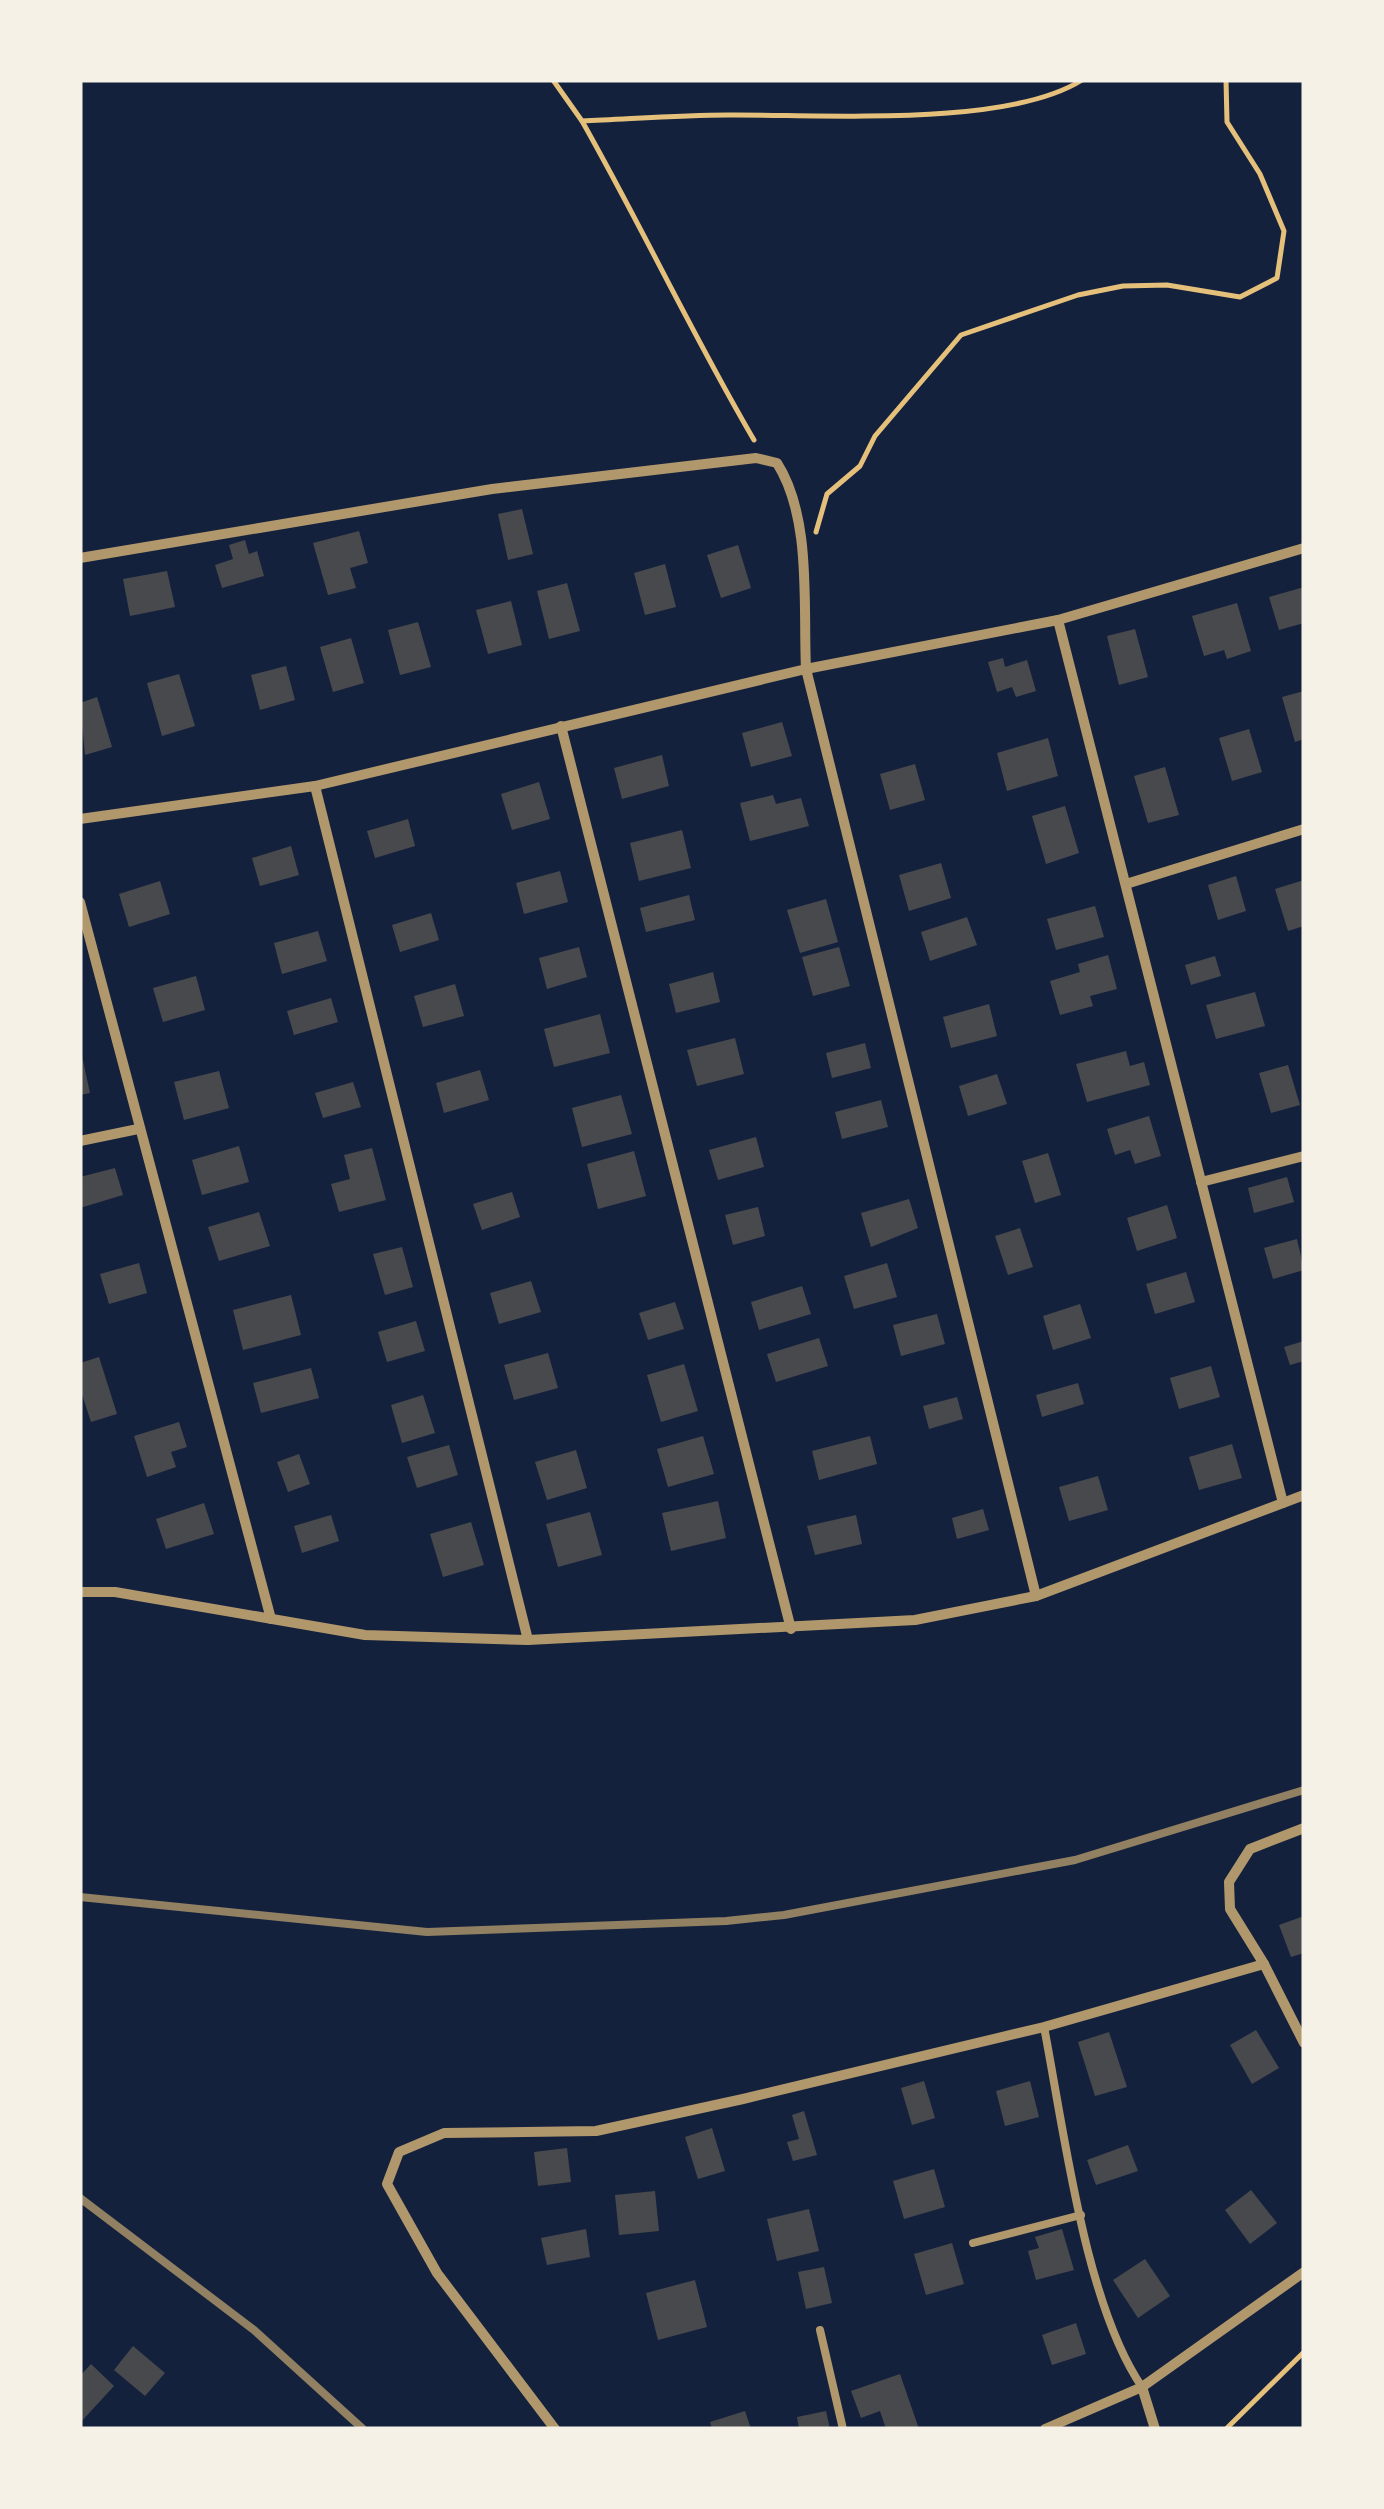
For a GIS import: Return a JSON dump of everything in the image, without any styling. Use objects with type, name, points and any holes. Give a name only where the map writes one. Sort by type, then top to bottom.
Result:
[{"type":"street","points":[[80,558],[492,489],[756,458],[777,463],[791,485],[800,547],[806,669],[1036,1596]]},
{"type":"street","points":[[80,820],[314,786],[806,669],[1058,620],[1304,548]]},
{"type":"street","points":[[1058,620],[1283,1503]]},
{"type":"street","points":[[561,726],[791,1629]]},
{"type":"street","points":[[314,786],[528,1640]]},
{"type":"street","points":[[1126,884],[1304,829]]},
{"type":"street","points":[[80,902],[270,1619]]},
{"type":"street","points":[[80,1141],[138,1129]]},
{"type":"street","points":[[1201,1182],[1304,1156]]},
{"type":"street","points":[[80,1592],[115,1592],[365,1635],[528,1640],[916,1620],[1036,1596],[1304,1495]]},
{"type":"street","points":[[1304,1828],[1250,1849],[1229,1882],[1230,1909],[1304,2042]]},
{"type":"street","points":[[554,2429],[437,2273],[386,2184],[399,2152],[444,2133],[596,2131],[1044,2028],[1264,1964]]},
{"type":"street","points":[[1045,2429],[1142,2386],[1304,2272]]},
{"type":"street","points":[[1142,2386],[1155,2429]]},
{"type":"lane","points":[[1044,2028],[1081,2215],[1118,2352],[1142,2386]]},
{"type":"lane","points":[[974,2243],[1081,2215]]},
{"type":"lane","points":[[820,2330],[844,2429]]},
{"type":"path","points":[[553,80],[629,204],[692,334],[755,441],[756,458]]},
{"type":"path","points":[[582,122],[722,115],[921,115],[1042,100],[1082,80]]},
{"type":"path","points":[[800,547],[820,527],[827,494],[860,466],[875,436],[961,335],[1078,295],[1123,286],[1167,286],[1240,297],[1277,278],[1284,230],[1260,174],[1227,122],[1226,80]]},
{"type":"path","points":[[1226,2429],[1304,2352]]},
{"type":"building","points":[[522,509],[533,554],[508,560],[498,514]]},
{"type":"building","points":[[359,531],[368,563],[350,568],[356,588],[328,595],[313,543]]},
{"type":"building","points":[[245,540],[249,554],[257,551],[264,576],[222,588],[215,565],[233,559],[229,545]]},
{"type":"building","points":[[738,545],[751,588],[721,598],[707,555]]},
{"type":"building","points":[[665,564],[676,607],[645,615],[634,573]]},
{"type":"building","points":[[167,571],[175,607],[130,616],[123,579]]},
{"type":"building","points":[[567,583],[580,631],[549,639],[537,591]]},
{"type":"building","points":[[1304,587],[1304,623],[1279,630],[1269,597]]},
{"type":"building","points":[[511,601],[522,645],[488,654],[476,610]]},
{"type":"building","points":[[1237,603],[1251,651],[1227,659],[1224,650],[1204,656],[1192,616]]},
{"type":"building","points":[[418,622],[431,667],[400,675],[388,630]]},
{"type":"building","points":[[1135,629],[1148,677],[1119,685],[1107,636]]},
{"type":"building","points":[[351,638],[364,683],[333,692],[320,647]]},
{"type":"building","points":[[1003,658],[1005,667],[1027,660],[1036,691],[1016,697],[1012,687],[997,692],[988,662]]},
{"type":"building","points":[[286,666],[295,700],[260,710],[251,675]]},
{"type":"building","points":[[179,674],[195,726],[162,736],[147,683]]},
{"type":"building","points":[[1304,691],[1304,739],[1295,742],[1282,697]]},
{"type":"building","points":[[97,697],[112,747],[85,755],[80,703]]},
{"type":"building","points":[[782,722],[792,756],[751,767],[742,733]]},
{"type":"building","points":[[1249,729],[1262,772],[1232,781],[1219,738]]},
{"type":"building","points":[[1048,738],[1058,776],[1007,791],[997,753]]},
{"type":"building","points":[[662,755],[669,786],[622,799],[614,768]]},
{"type":"building","points":[[915,764],[925,800],[890,810],[880,774]]},
{"type":"building","points":[[1165,767],[1179,815],[1148,823],[1134,776]]},
{"type":"building","points":[[539,782],[550,819],[512,830],[501,794]]},
{"type":"building","points":[[773,795],[776,804],[801,798],[809,826],[750,841],[740,803]]},
{"type":"building","points":[[1065,806],[1079,853],[1046,864],[1032,816]]},
{"type":"building","points":[[408,819],[415,846],[375,858],[367,831]]},
{"type":"building","points":[[682,830],[691,868],[639,881],[630,843]]},
{"type":"building","points":[[291,846],[299,875],[260,886],[252,858]]},
{"type":"building","points":[[941,863],[951,898],[909,911],[899,875]]},
{"type":"building","points":[[560,871],[568,902],[524,914],[516,883]]},
{"type":"building","points":[[1236,876],[1246,911],[1218,920],[1208,885]]},
{"type":"building","points":[[1304,880],[1304,926],[1288,931],[1275,889]]},
{"type":"building","points":[[160,881],[170,914],[129,927],[119,894]]},
{"type":"building","points":[[689,895],[695,920],[646,932],[640,908]]},
{"type":"building","points":[[826,899],[838,942],[800,953],[787,910]]},
{"type":"building","points":[[1095,906],[1104,937],[1056,950],[1047,919]]},
{"type":"building","points":[[431,913],[439,940],[400,952],[392,925]]},
{"type":"building","points":[[967,917],[977,945],[930,961],[921,932]]},
{"type":"building","points":[[318,931],[327,961],[282,974],[274,943]]},
{"type":"building","points":[[579,947],[587,977],[547,989],[539,958]]},
{"type":"building","points":[[839,947],[850,986],[813,996],[802,957]]},
{"type":"building","points":[[1108,955],[1117,989],[1090,996],[1093,1006],[1060,1015],[1050,981],[1080,972],[1078,964]]},
{"type":"building","points":[[1215,956],[1221,976],[1191,985],[1185,965]]},
{"type":"building","points":[[713,972],[720,1002],[676,1013],[669,984]]},
{"type":"building","points":[[196,976],[205,1010],[163,1022],[153,988]]},
{"type":"building","points":[[455,984],[464,1016],[423,1027],[414,996]]},
{"type":"building","points":[[1255,992],[1265,1026],[1216,1039],[1206,1005]]},
{"type":"building","points":[[331,998],[338,1022],[294,1035],[287,1011]]},
{"type":"building","points":[[989,1004],[997,1036],[951,1048],[943,1017]]},
{"type":"building","points":[[600,1014],[610,1053],[554,1067],[544,1029]]},
{"type":"building","points":[[735,1038],[744,1074],[697,1086],[687,1050]]},
{"type":"building","points":[[865,1043],[871,1068],[832,1078],[826,1053]]},
{"type":"building","points":[[80,1047],[90,1093],[80,1095]]},
{"type":"building","points":[[1126,1051],[1130,1066],[1144,1062],[1150,1085],[1087,1102],[1076,1064]]},
{"type":"building","points":[[1288,1065],[1300,1105],[1271,1113],[1259,1073]]},
{"type":"building","points":[[480,1070],[489,1100],[444,1113],[436,1083]]},
{"type":"building","points":[[219,1071],[229,1108],[184,1120],[174,1082]]},
{"type":"building","points":[[997,1074],[1007,1104],[968,1116],[959,1086]]},
{"type":"building","points":[[353,1082],[361,1107],[323,1118],[315,1093]]},
{"type":"building","points":[[621,1095],[632,1134],[582,1147],[572,1108]]},
{"type":"building","points":[[881,1100],[888,1127],[842,1139],[835,1112]]},
{"type":"building","points":[[1149,1116],[1161,1156],[1135,1164],[1130,1150],[1115,1155],[1107,1129]]},
{"type":"building","points":[[756,1137],[764,1167],[718,1180],[709,1150]]},
{"type":"building","points":[[239,1146],[249,1182],[202,1195],[192,1160]]},
{"type":"building","points":[[372,1148],[386,1200],[339,1212],[331,1184],[350,1179],[344,1155]]},
{"type":"building","points":[[634,1151],[646,1196],[598,1209],[587,1164]]},
{"type":"building","points":[[1048,1153],[1061,1195],[1035,1203],[1022,1161]]},
{"type":"building","points":[[115,1168],[123,1195],[80,1208],[80,1177]]},
{"type":"building","points":[[1287,1177],[1294,1202],[1254,1213],[1248,1188]]},
{"type":"building","points":[[512,1192],[520,1217],[482,1230],[473,1204]]},
{"type":"building","points":[[909,1199],[918,1228],[871,1247],[861,1213]]},
{"type":"building","points":[[1167,1205],[1177,1238],[1137,1251],[1127,1218]]},
{"type":"building","points":[[758,1207],[765,1236],[733,1245],[725,1215]]},
{"type":"building","points":[[259,1212],[270,1246],[219,1261],[208,1227]]},
{"type":"building","points":[[1020,1228],[1033,1267],[1008,1275],[995,1236]]},
{"type":"building","points":[[1297,1239],[1304,1270],[1273,1279],[1264,1248]]},
{"type":"building","points":[[402,1247],[413,1287],[385,1295],[373,1254]]},
{"type":"building","points":[[139,1263],[147,1293],[109,1304],[100,1274]]},
{"type":"building","points":[[887,1263],[897,1297],[854,1309],[844,1276]]},
{"type":"building","points":[[1186,1272],[1195,1302],[1155,1314],[1146,1284]]},
{"type":"building","points":[[531,1281],[541,1312],[499,1324],[490,1293]]},
{"type":"building","points":[[802,1286],[811,1314],[759,1330],[751,1302]]},
{"type":"building","points":[[291,1295],[301,1335],[243,1350],[233,1310]]},
{"type":"building","points":[[675,1302],[684,1329],[648,1340],[639,1313]]},
{"type":"building","points":[[1080,1304],[1091,1338],[1053,1350],[1043,1316]]},
{"type":"building","points":[[937,1314],[945,1344],[901,1356],[893,1325]]},
{"type":"building","points":[[416,1321],[425,1351],[387,1362],[378,1332]]},
{"type":"building","points":[[819,1338],[828,1366],[776,1382],[767,1354]]},
{"type":"building","points":[[1304,1341],[1304,1361],[1290,1365],[1284,1347]]},
{"type":"building","points":[[548,1353],[558,1388],[514,1400],[504,1365]]},
{"type":"building","points":[[99,1357],[117,1414],[91,1422],[80,1388],[80,1363]]},
{"type":"building","points":[[684,1364],[698,1411],[661,1422],[647,1375]]},
{"type":"building","points":[[1211,1366],[1220,1397],[1179,1409],[1170,1378]]},
{"type":"building","points":[[311,1368],[319,1398],[261,1413],[253,1383]]},
{"type":"building","points":[[1078,1383],[1084,1404],[1042,1417],[1036,1395]]},
{"type":"building","points":[[423,1395],[435,1433],[402,1443],[391,1405]]},
{"type":"building","points":[[957,1397],[963,1419],[929,1429],[923,1406]]},
{"type":"building","points":[[179,1422],[187,1447],[171,1452],[176,1467],[147,1477],[134,1436]]},
{"type":"building","points":[[703,1436],[714,1474],[668,1487],[657,1449]]},
{"type":"building","points":[[870,1436],[877,1464],[819,1480],[812,1451]]},
{"type":"building","points":[[1232,1444],[1242,1478],[1199,1490],[1189,1457]]},
{"type":"building","points":[[449,1445],[458,1475],[417,1488],[407,1457]]},
{"type":"building","points":[[576,1450],[587,1488],[547,1500],[535,1462]]},
{"type":"building","points":[[299,1454],[310,1484],[288,1492],[277,1462]]},
{"type":"building","points":[[1098,1476],[1108,1510],[1069,1521],[1059,1487]]},
{"type":"building","points":[[718,1501],[726,1538],[671,1551],[662,1513]]},
{"type":"building","points":[[204,1503],[214,1534],[166,1549],[156,1519]]},
{"type":"building","points":[[983,1509],[989,1530],[957,1539],[952,1518]]},
{"type":"building","points":[[590,1512],[602,1555],[558,1567],[546,1524]]},
{"type":"building","points":[[331,1515],[339,1541],[302,1553],[294,1526]]},
{"type":"building","points":[[856,1515],[862,1544],[815,1555],[807,1526]]},
{"type":"building","points":[[471,1522],[484,1565],[443,1577],[430,1534]]},
{"type":"building","points":[[1304,1916],[1304,1953],[1291,1957],[1279,1925]]},
{"type":"building","points":[[1256,2030],[1279,2068],[1252,2084],[1230,2045]]},
{"type":"building","points":[[1109,2032],[1127,2087],[1095,2096],[1078,2042]]},
{"type":"building","points":[[924,2081],[935,2118],[912,2125],[901,2088]]},
{"type":"building","points":[[1030,2081],[1039,2117],[1005,2126],[996,2091]]},
{"type":"building","points":[[804,2111],[817,2155],[793,2161],[787,2142],[799,2139],[792,2115]]},
{"type":"building","points":[[712,2128],[725,2171],[698,2179],[685,2137]]},
{"type":"building","points":[[1128,2145],[1138,2171],[1096,2185],[1087,2160]]},
{"type":"building","points":[[567,2148],[571,2182],[538,2186],[534,2152]]},
{"type":"building","points":[[934,2169],[945,2207],[904,2219],[893,2181]]},
{"type":"building","points":[[1251,2190],[1277,2223],[1250,2244],[1225,2210]]},
{"type":"building","points":[[655,2191],[659,2231],[619,2235],[615,2195]]},
{"type":"building","points":[[809,2209],[819,2251],[777,2261],[767,2219]]},
{"type":"building","points":[[586,2229],[590,2257],[547,2265],[541,2238]]},
{"type":"building","points":[[1062,2229],[1074,2270],[1036,2280],[1028,2251],[1039,2248],[1035,2237]]},
{"type":"building","points":[[952,2243],[964,2284],[926,2295],[914,2254]]},
{"type":"building","points":[[1145,2259],[1170,2296],[1138,2318],[1113,2280]]},
{"type":"building","points":[[824,2267],[832,2303],[806,2309],[798,2272]]},
{"type":"building","points":[[695,2280],[707,2327],[658,2340],[646,2293]]},
{"type":"building","points":[[1076,2323],[1086,2354],[1052,2365],[1042,2335]]},
{"type":"building","points":[[133,2346],[165,2373],[145,2396],[114,2370]]},
{"type":"building","points":[[91,2364],[114,2386],[80,2423],[80,2376]]},
{"type":"building","points":[[900,2374],[919,2429],[886,2429],[880,2411],[861,2418],[851,2391]]},
{"type":"building","points":[[745,2411],[751,2429],[712,2429],[710,2422]]},
{"type":"building","points":[[826,2411],[830,2429],[799,2429],[797,2417]]},
{"type":"railway","points":[[80,1897],[427,1932],[726,1921],[784,1915],[1075,1860],[1304,1790]]},
{"type":"railway","points":[[80,2198],[254,2330],[363,2429]]}]
